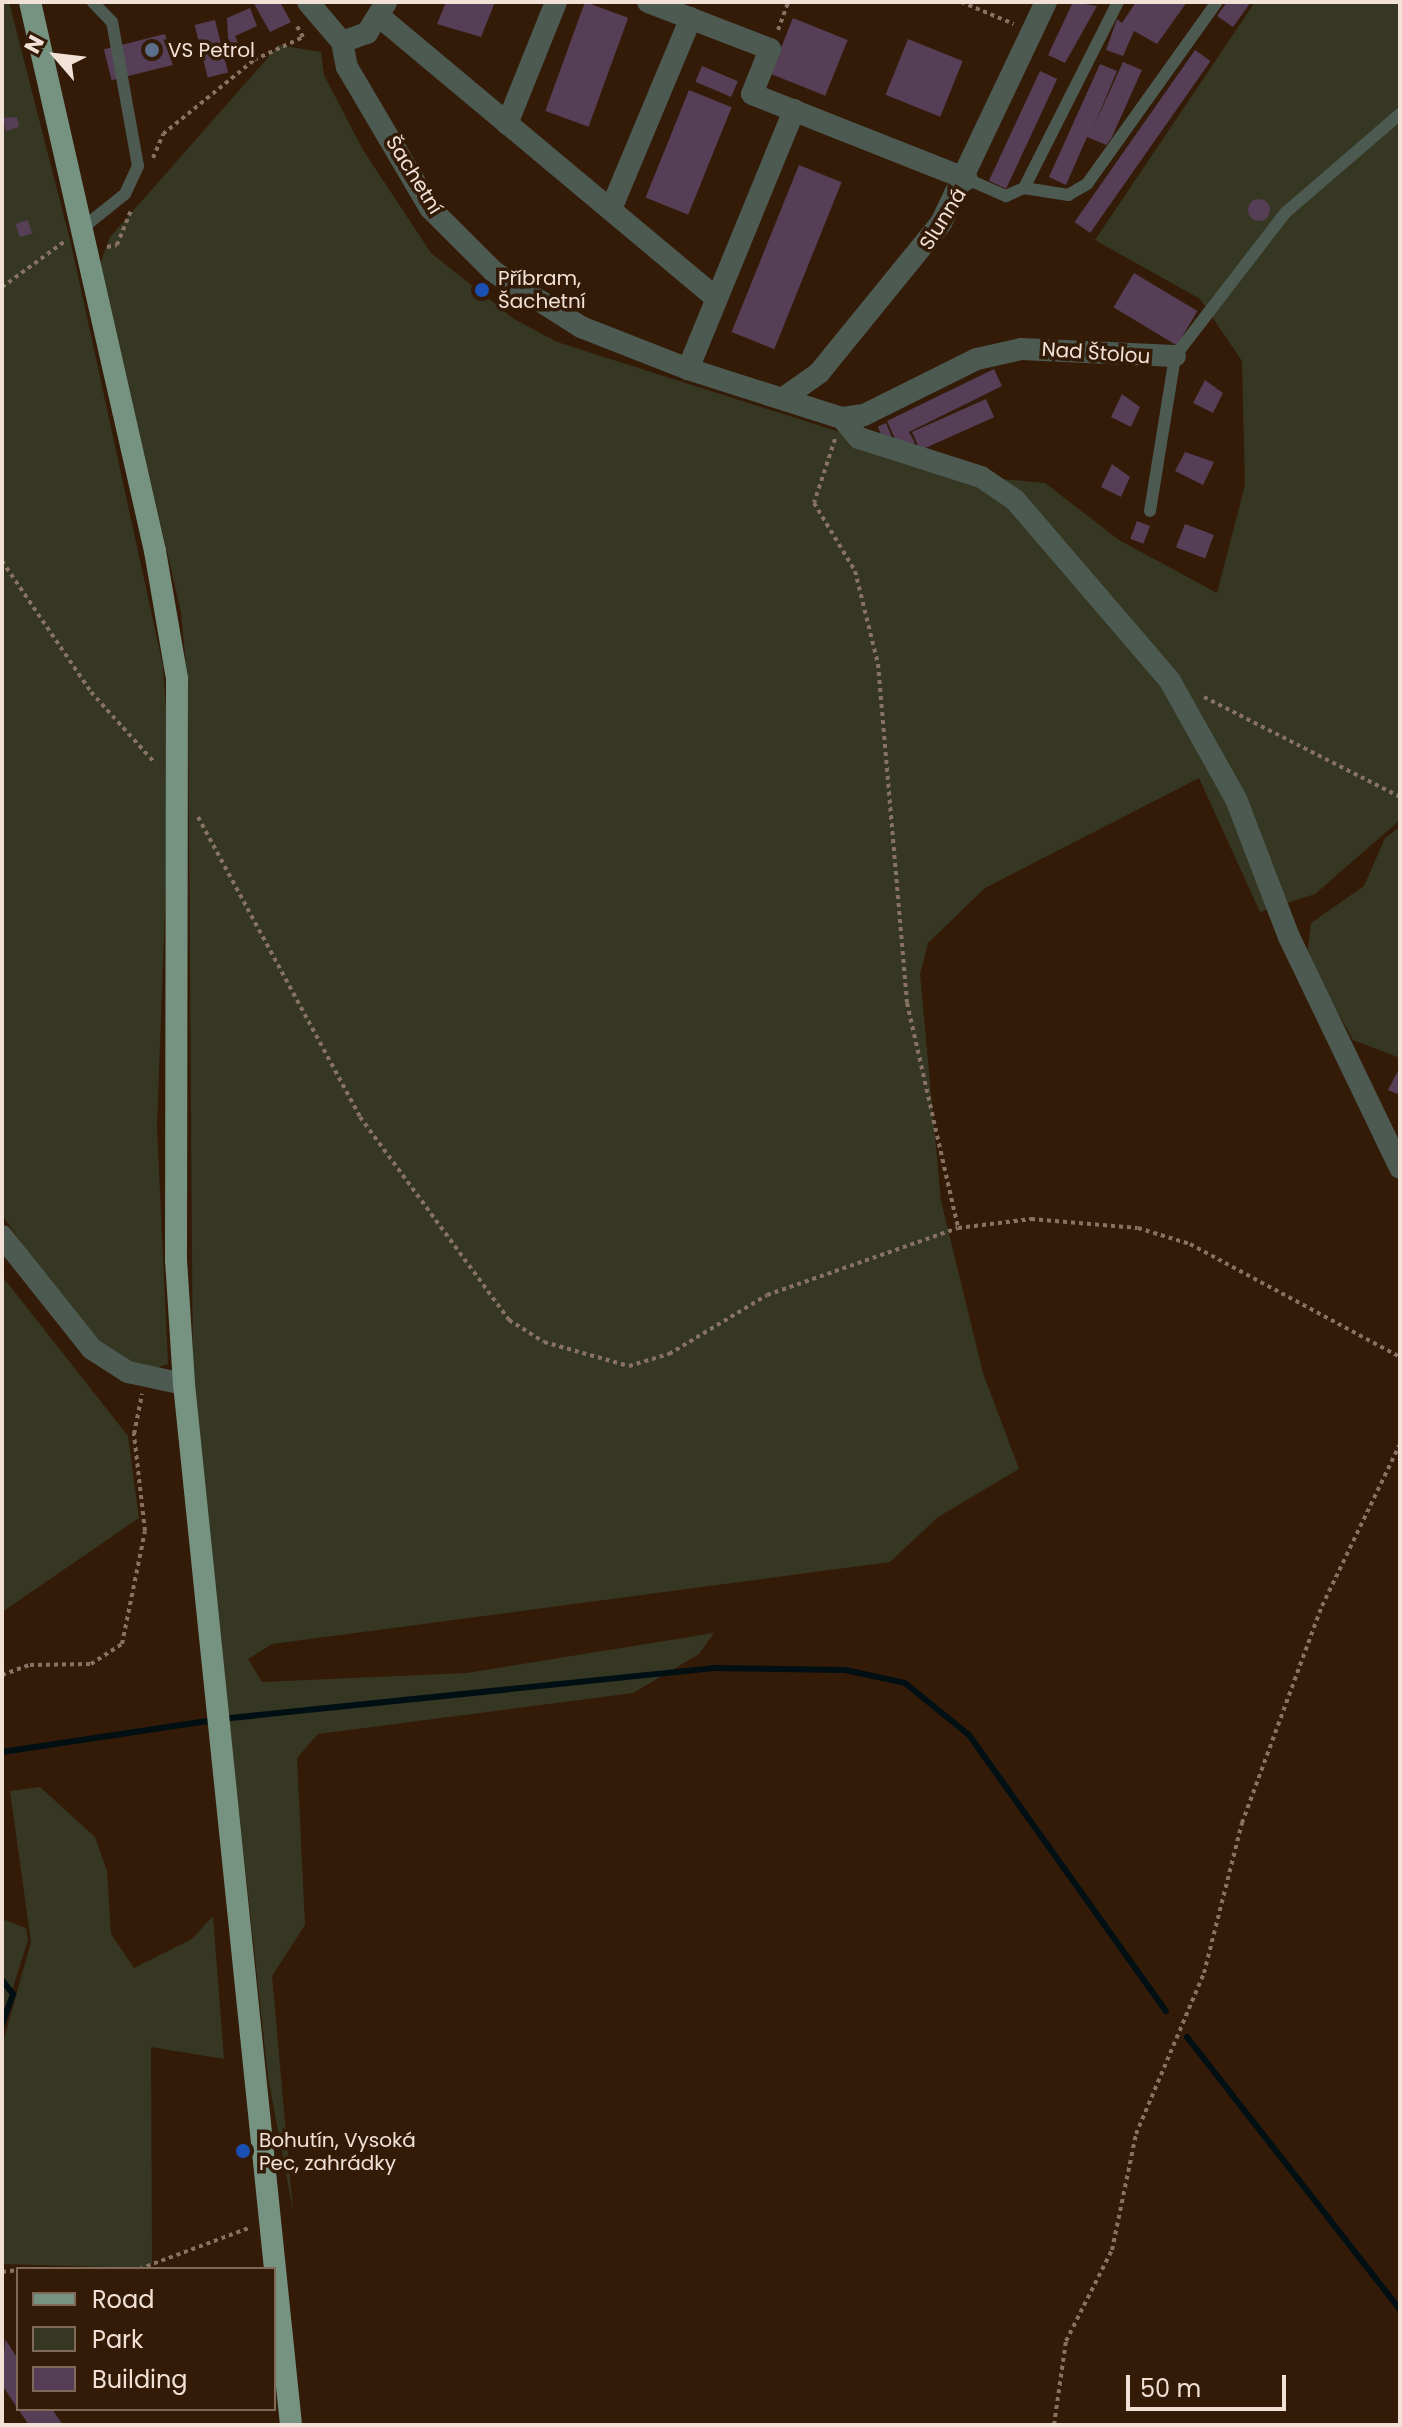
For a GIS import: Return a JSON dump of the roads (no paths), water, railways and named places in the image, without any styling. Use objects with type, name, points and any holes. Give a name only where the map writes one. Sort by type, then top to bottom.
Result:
[{"type":"main road","points":[[30,2],[85,226],[165,608],[182,794],[175,1167],[184,1384],[274,2267]]},
{"type":"main road","points":[[276,2285],[291,2425]]},
{"type":"street","points":[[308,2],[342,42],[358,39],[383,10],[507,124],[716,298]]},
{"type":"street","points":[[507,124],[556,2]]},
{"type":"street","points":[[648,2],[770,49],[752,94],[967,179]]},
{"type":"street","name":"Slunná","points":[[785,397],[819,373],[915,262],[967,179],[1046,2]]},
{"type":"street","points":[[611,209],[691,18]]},
{"type":"street","name":"Šachetní","points":[[342,42],[347,67],[430,208],[494,272],[581,327],[688,369],[785,397],[842,418],[859,438],[981,477],[1015,500],[1170,681],[1236,799],[1289,937],[1400,1168]]},
{"type":"street","points":[[688,369],[794,110]]},
{"type":"street","name":"Nad Štolou","points":[[842,418],[864,415],[977,359],[1021,349],[1175,356]]},
{"type":"street","points":[[2,1236],[92,1349],[149,1377],[184,1384]]},
{"type":"lane","points":[[85,226],[125,194],[138,166],[112,22],[93,2]]},
{"type":"lane","points":[[1024,188],[1118,2]]},
{"type":"lane","points":[[967,179],[1006,196],[1024,188],[1068,195],[1087,184],[1217,2]]},
{"type":"lane","name":"Nad Štolou","points":[[1175,356],[1285,213],[1400,114]]},
{"type":"lane","points":[[1150,511],[1175,356]]},
{"type":"waterway","points":[[2,1752],[221,1719],[713,1668],[845,1670],[905,1683],[969,1735],[1166,2011]]},
{"type":"waterway","points":[[2,1980],[13,1994],[2,2025]]},
{"type":"waterway","points":[[1187,2037],[1400,2310]]},
{"type":"place","name":"VS Petrol","points":[[152,50]]},
{"type":"place","name":"Příbram, Šachetní","points":[[482,290]]},
{"type":"place","name":"Bohutín, Vysoká Pec, zahrádky","points":[[243,2151]]}]
